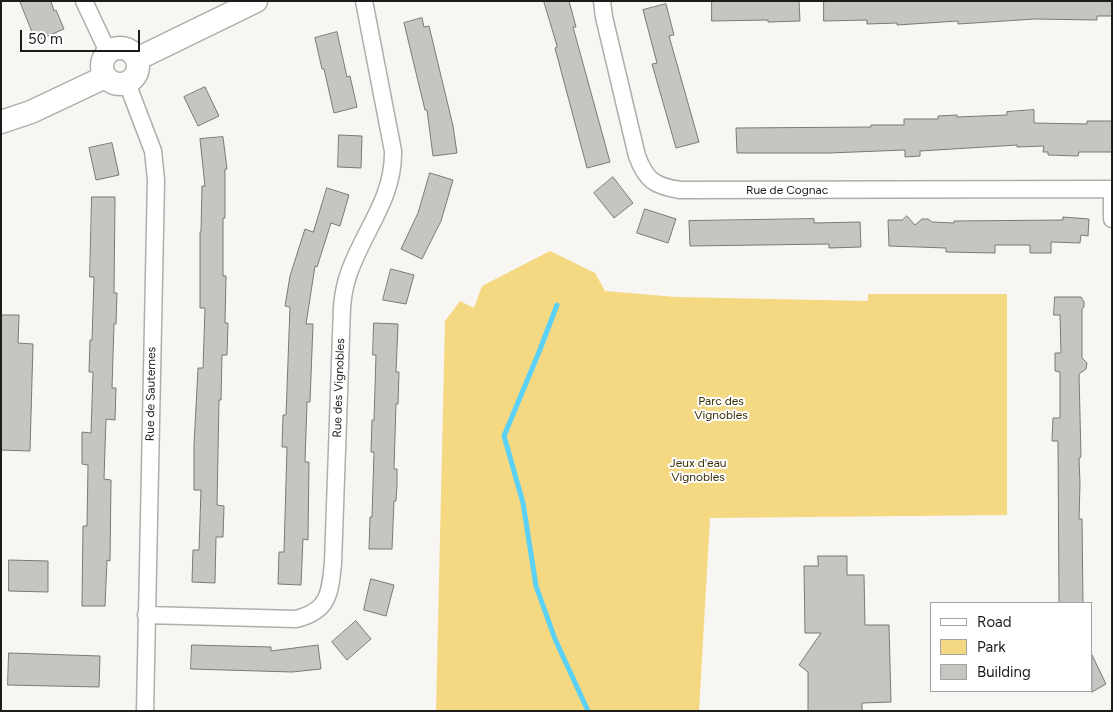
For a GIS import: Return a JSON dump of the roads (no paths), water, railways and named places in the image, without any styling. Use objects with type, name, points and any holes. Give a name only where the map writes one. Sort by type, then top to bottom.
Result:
[{"type":"street","points":[[84,1],[108,52]]},
{"type":"street","points":[[136,59],[256,1]]},
{"type":"street","name":"Rue des Vignobles","points":[[146,615],[296,619],[308,616],[318,610],[324,604],[329,593],[333,563],[344,288],[356,255],[391,180],[393,166],[393,151],[364,1]]},
{"type":"street","name":"Rue de Cognac","points":[[602,1],[604,17],[637,156],[643,171],[651,181],[666,188],[680,190],[1112,189]]},
{"type":"street","points":[[115,48],[124,48],[132,52],[136,59],[137,73],[127,83],[115,84],[105,77],[102,64],[108,52],[115,48]]},
{"type":"street","points":[[1,122],[31,112],[105,77]]},
{"type":"street","name":"Rue de Sauternes","points":[[127,83],[153,151],[156,180],[145,711]]},
{"type":"street","points":[[1112,189],[1112,219]]},
{"type":"waterway","points":[[557,305],[504,436],[523,503],[536,586],[555,639],[588,711]]},
{"type":"park label","name":"Parc des Vignobles","points":[[721,408]]},
{"type":"park label","name":"Jeux d'eau Vignobles","points":[[698,470]]}]
